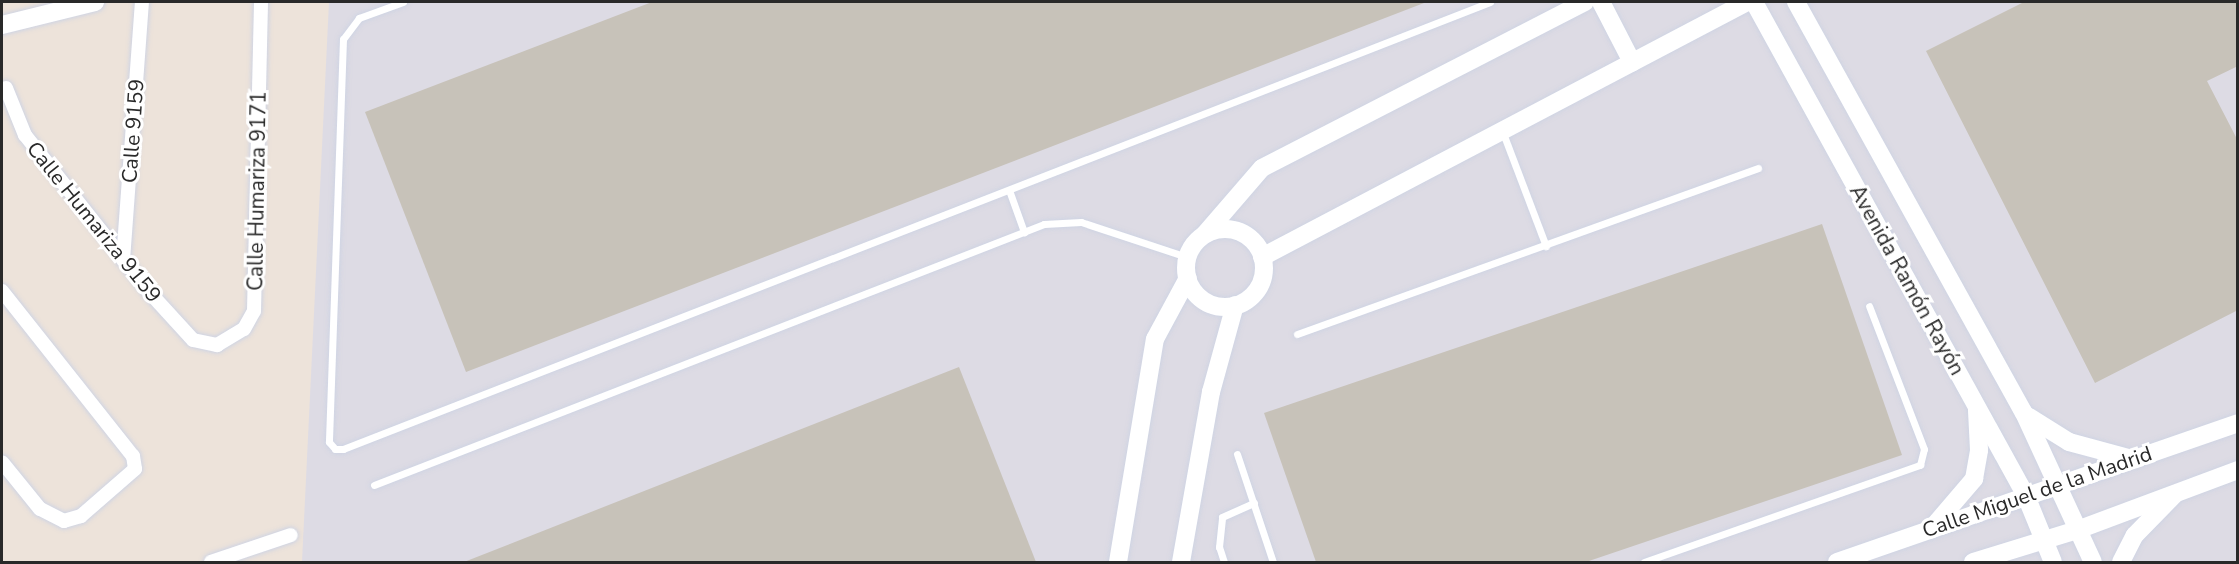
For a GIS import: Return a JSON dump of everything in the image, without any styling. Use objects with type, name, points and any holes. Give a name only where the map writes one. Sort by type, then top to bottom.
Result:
[{"type":"main road","points":[[2,25],[95,2]]},
{"type":"main road","points":[[1118,562],[1155,339],[1188,278],[1188,257],[1205,234],[1262,168],[1586,2]]},
{"type":"main road","points":[[1601,2],[1632,62]]},
{"type":"main road","points":[[1262,258],[1747,2]]},
{"type":"main road","name":"Avenida Ramón Rayón","points":[[1754,2],[2026,496],[2053,562]]},
{"type":"main road","name":"Avenida Ramón Rayón","points":[[1796,2],[2024,413],[2060,485],[2093,562]]},
{"type":"main road","points":[[1181,562],[1211,392],[1235,305],[1258,287],[1262,258],[1244,234],[1225,229],[1205,234]]},
{"type":"main road","points":[[1188,278],[1206,301],[1235,305]]},
{"type":"main road","points":[[1930,531],[1974,479],[1979,450],[1976,405]]},
{"type":"main road","points":[[2024,413],[2069,442],[2132,459]]},
{"type":"main road","name":"Calle Miguel de la Madrid","points":[[1837,562],[2238,423]]},
{"type":"main road","points":[[1973,562],[2080,529],[2238,470]]},
{"type":"main road","points":[[2121,562],[2135,535],[2180,490]]},
{"type":"street","name":"Calle 9159","points":[[123,260],[142,2]]},
{"type":"street","name":"Calle Humariza 9171","points":[[200,345],[217,345],[236,336],[254,311],[261,2]]},
{"type":"street","name":"Calle Humariza 9159","points":[[6,88],[25,135],[123,260],[200,345]]},
{"type":"street","points":[[2,291],[133,456],[135,469],[81,516],[64,521],[40,509],[2,462]]},
{"type":"street","points":[[211,562],[233,559],[291,535]]},
{"type":"lane","points":[[403,2],[359,18],[343,39],[329,441],[335,449],[343,450],[1490,2]]},
{"type":"lane","points":[[1502,131],[1546,246]]},
{"type":"lane","points":[[1297,334],[1758,168]]},
{"type":"lane","points":[[1008,190],[1024,232]]},
{"type":"lane","points":[[374,485],[1044,224],[1081,222],[1188,257]]},
{"type":"lane","points":[[1644,562],[1920,465],[1924,449],[1869,306]]},
{"type":"lane","points":[[1238,454],[1273,562]]},
{"type":"lane","points":[[1224,562],[1219,547],[1222,517],[1254,503]]},
{"type":"shaded area","points":[[329,2],[2237,2],[2237,562],[302,562]]},
{"type":"building","points":[[652,2],[1424,3],[466,372],[365,112]]},
{"type":"building","points":[[2024,2],[2238,2],[2238,66],[2207,81],[2238,141],[2238,310],[2095,383],[1926,51]]},
{"type":"building","points":[[1822,224],[1902,455],[1586,562],[1316,562],[1264,413]]},
{"type":"building","points":[[959,367],[1036,562],[464,562]]}]
